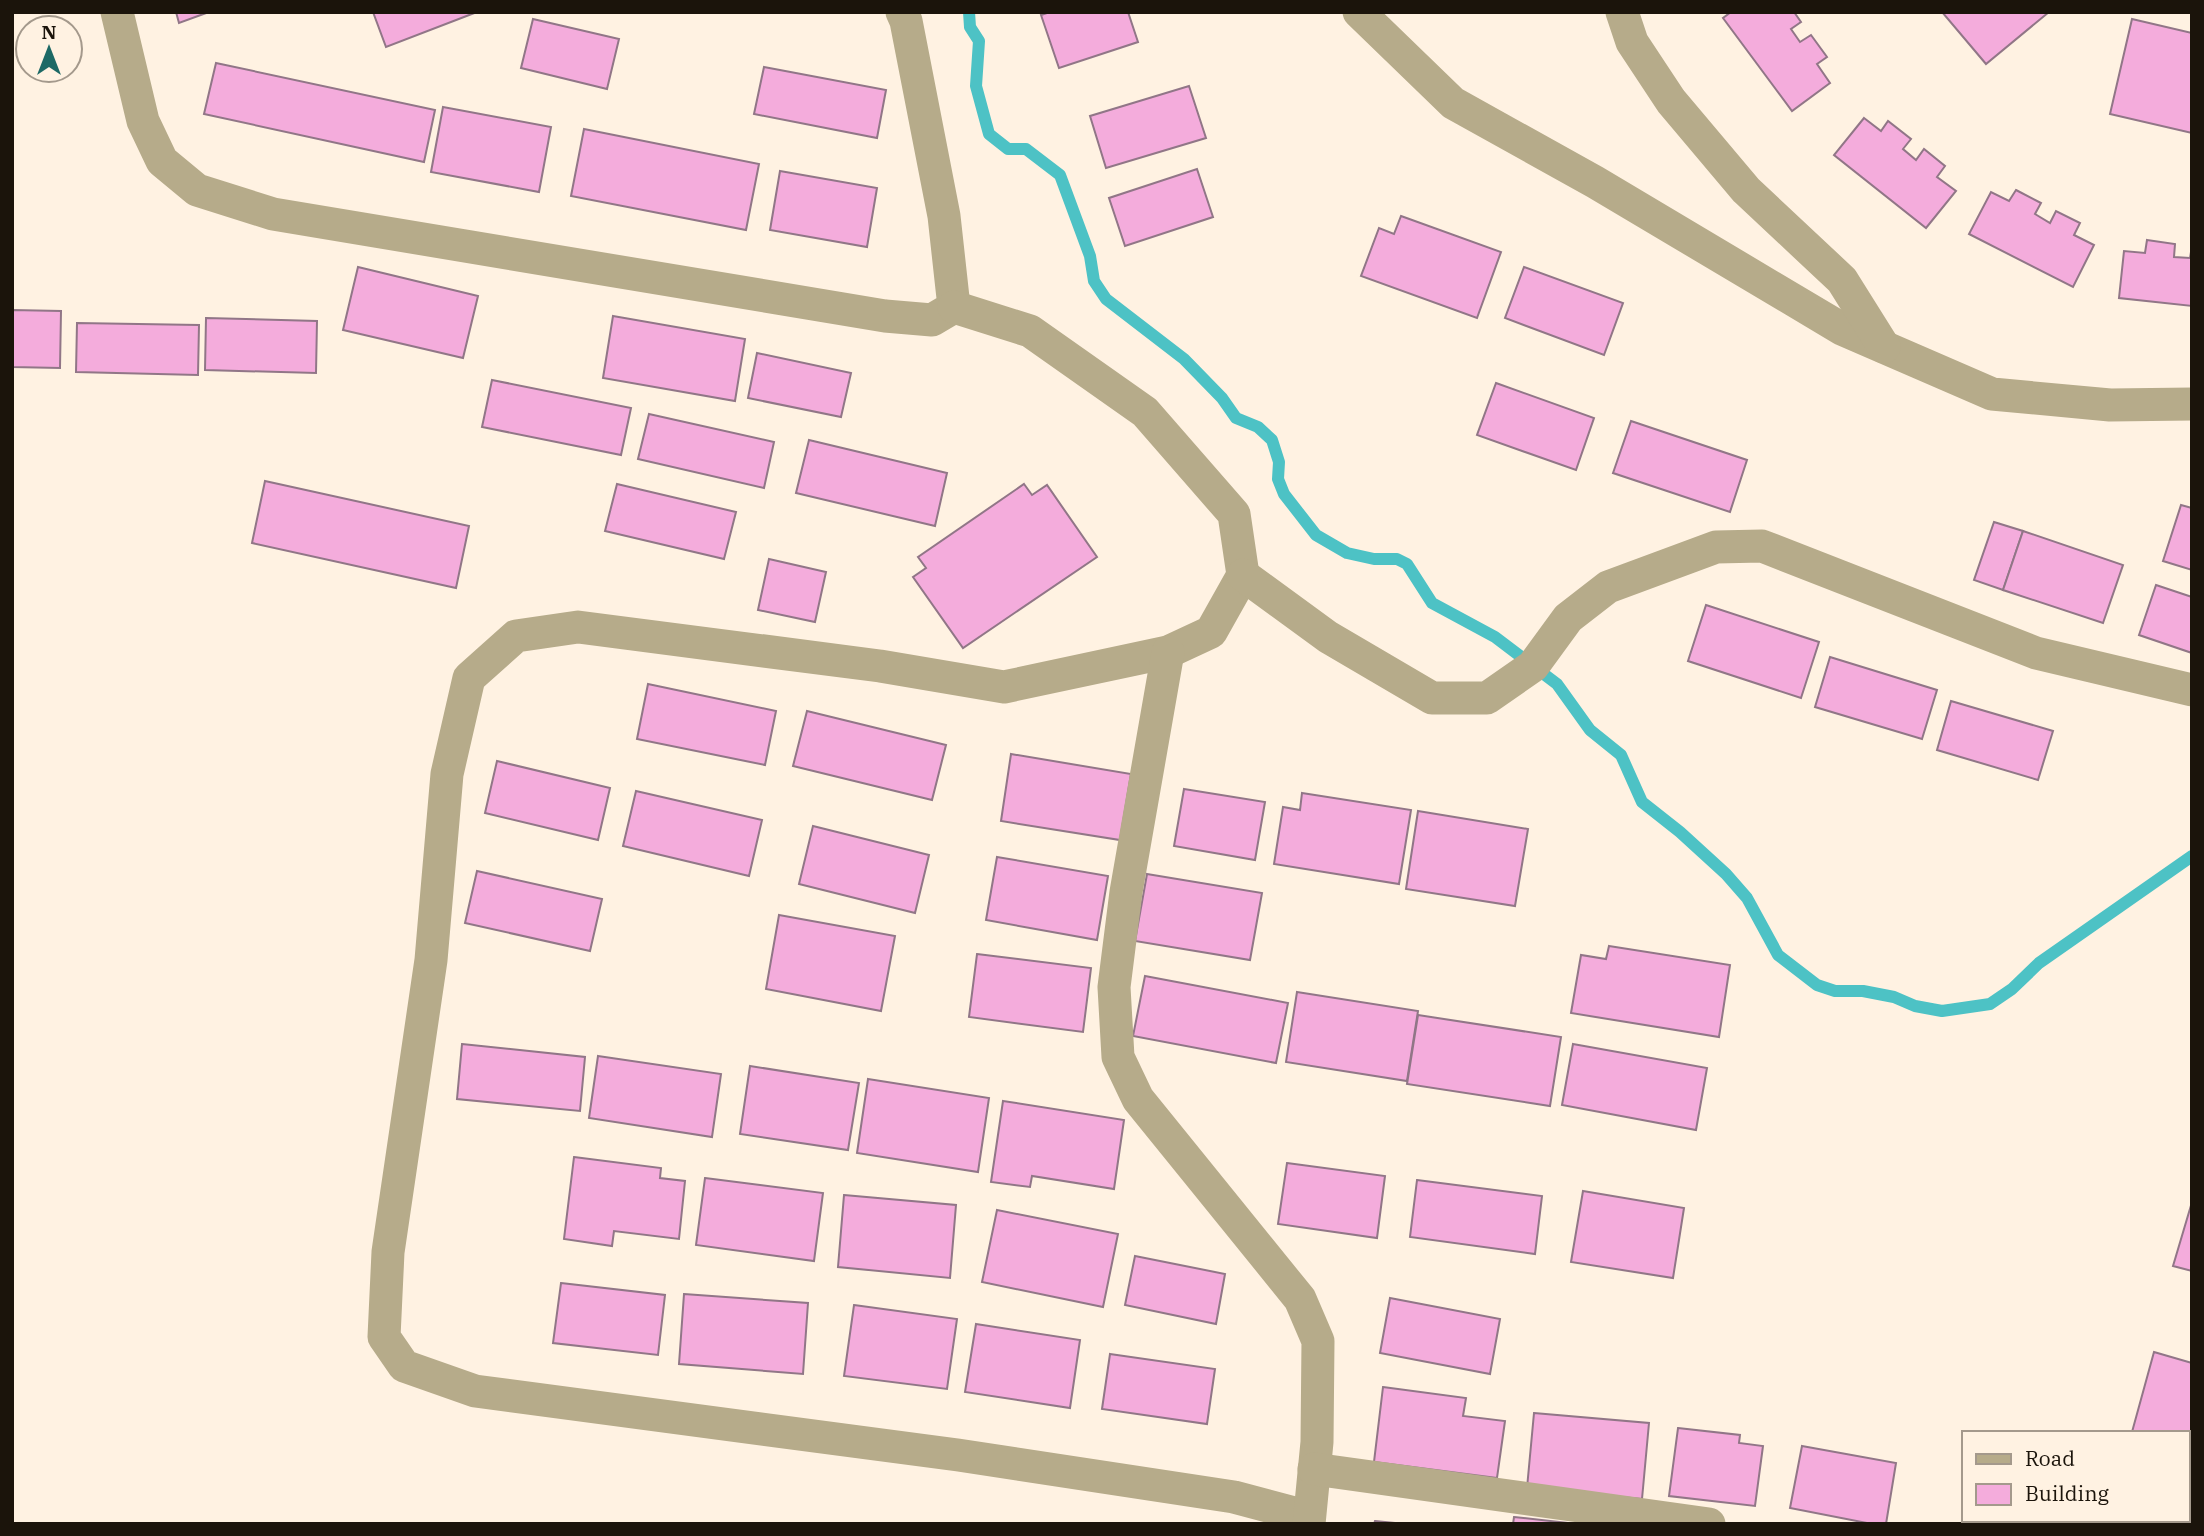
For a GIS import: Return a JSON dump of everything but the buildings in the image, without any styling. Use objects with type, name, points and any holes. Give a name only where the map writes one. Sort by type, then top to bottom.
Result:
[{"type":"street","points":[[117,12],[143,121],[162,161],[197,190],[273,214],[885,316],[932,320],[954,307],[1030,331],[1144,412],[1234,514],[1243,575],[1211,632],[1168,652],[1004,687],[880,666],[578,627],[516,636],[469,678],[447,774],[431,960],[388,1252],[383,1337],[404,1366],[475,1391],[958,1455],[1234,1497],[1309,1520],[1314,1469],[1318,1341],[1300,1299],[1138,1099],[1118,1056],[1114,987],[1126,891],[1168,652]]},
{"type":"street","points":[[902,12],[906,21],[944,216],[954,307]]},
{"type":"street","points":[[1359,12],[1453,103],[1595,182],[1842,329],[1992,394],[2110,405],[2192,404]]},
{"type":"street","points":[[1622,12],[1632,42],[1671,101],[1746,190],[1842,280],[1884,347]]},
{"type":"street","points":[[1243,575],[1328,637],[1432,698],[1488,698],[1533,666],[1568,618],[1608,587],[1716,547],[1762,546],[2036,653],[2192,690]]},
{"type":"street","points":[[1314,1469],[1709,1524]]},
{"type":"waterway","points":[[969,12],[970,27],[979,41],[976,86],[989,134],[1008,149],[1026,149],[1060,175],[1090,256],[1094,281],[1106,299],[1184,359],[1222,398],[1236,418],[1258,427],[1272,440],[1279,462],[1278,479],[1284,494],[1316,535],[1347,553],[1374,559],[1397,559],[1407,564],[1432,603],[1495,637],[1557,684],[1590,730],[1621,755],[1642,802],[1726,874],[1747,898],[1778,955],[1817,985],[1835,991],[1863,991],[1894,997],[1915,1006],[1942,1011],[1990,1004],[2012,989],[2039,963],[2192,856]]}]
